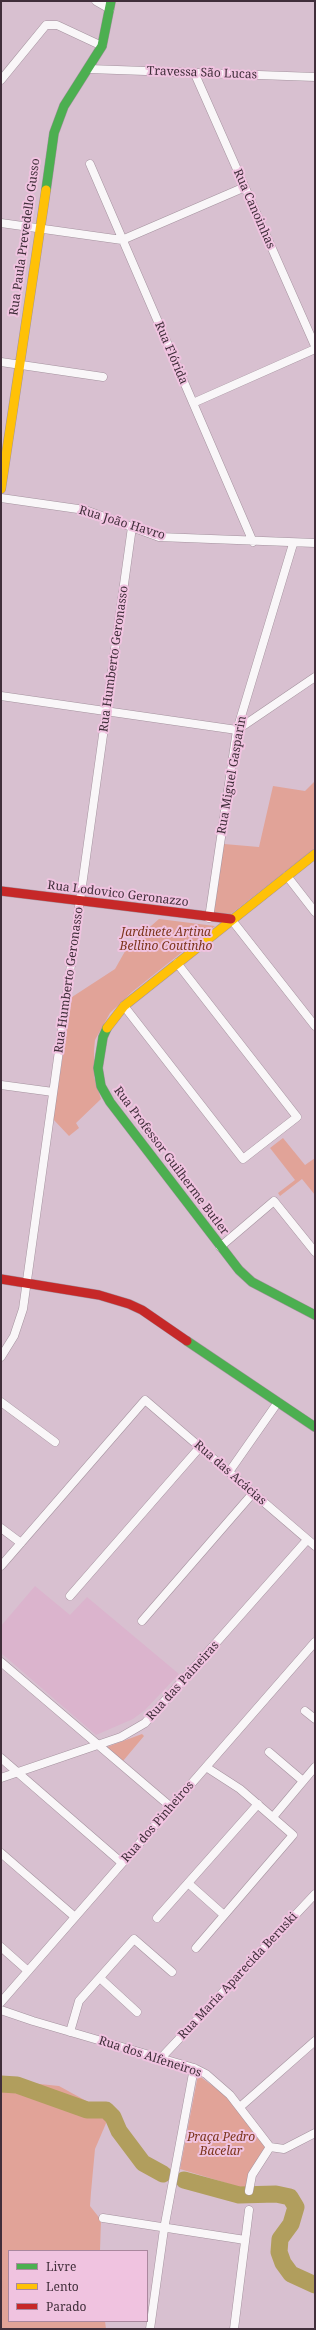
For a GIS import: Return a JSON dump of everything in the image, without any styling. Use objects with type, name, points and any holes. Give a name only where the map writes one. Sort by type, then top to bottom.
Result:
[{"type":"main road","name":"Rua Paula Prevedello Gusso","points":[[1,489],[50,150],[58,118],[102,46],[110,5]]},
{"type":"main road","name":"Rua Professor Guilherme Butler","points":[[315,854],[124,1006],[111,1022],[102,1037],[98,1068],[101,1086],[110,1102],[245,1277],[315,1315]]},
{"type":"main road","name":"Rua Lodovico Geronazzo","points":[[1,891],[231,920]]},
{"type":"main road","points":[[1,1280],[99,1295],[129,1304],[142,1310],[315,1427]]},
{"type":"street","points":[[96,1],[110,5]]},
{"type":"street","points":[[1,80],[46,25],[57,25],[102,46]]},
{"type":"street","name":"Travessa São Lucas","points":[[89,69],[315,77]]},
{"type":"street","name":"Rua Canoinhas","points":[[194,72],[315,346]]},
{"type":"street","name":"Rua Flórida","points":[[90,164],[252,542]]},
{"type":"street","points":[[1,223],[122,240],[245,187]]},
{"type":"street","points":[[193,403],[315,350]]},
{"type":"street","points":[[1,362],[103,377]]},
{"type":"street","name":"Rua João Havro","points":[[1,498],[86,510],[159,537],[293,544],[315,543]]},
{"type":"street","name":"Rua Humberto Geronasso","points":[[1,1357],[20,1322],[132,527]]},
{"type":"street","name":"Rua Miguel Gasparin","points":[[209,918],[238,730],[293,544]]},
{"type":"street","points":[[1,696],[238,730],[315,677]]},
{"type":"street","points":[[287,876],[315,912]]},
{"type":"street","points":[[231,920],[315,1026]]},
{"type":"street","points":[[124,1006],[243,1159],[297,1117],[177,963]]},
{"type":"street","points":[[1,1085],[53,1092]]},
{"type":"street","points":[[220,1246],[274,1201],[315,1252]]},
{"type":"street","name":"Rua das Acácias","points":[[21,1543],[145,1400],[315,1546]]},
{"type":"street","points":[[1,1402],[55,1442]]},
{"type":"street","points":[[229,1472],[278,1402]]},
{"type":"street","points":[[70,1596],[200,1447]]},
{"type":"street","points":[[142,1622],[253,1493]]},
{"type":"street","points":[[1,1528],[21,1543],[1,1566]]},
{"type":"street","name":"Rua das Paineiras","points":[[1,1778],[121,1737],[145,1723],[307,1540]]},
{"type":"street","name":"Rua dos Pinheiros","points":[[1,2002],[315,1642]]},
{"type":"street","points":[[1,1662],[170,1807]]},
{"type":"street","points":[[305,1710],[315,1719]]},
{"type":"street","points":[[269,1752],[303,1781]]},
{"type":"street","points":[[1,1758],[122,1863]]},
{"type":"street","points":[[196,1948],[293,1835],[240,1789],[206,1767]]},
{"type":"street","points":[[273,1817],[315,1768]]},
{"type":"street","points":[[157,1918],[258,1804]]},
{"type":"street","points":[[1,1853],[75,1917]]},
{"type":"street","points":[[188,1883],[224,1915]]},
{"type":"street","name":"Rua Maria Aparecida Beruski","points":[[161,2058],[315,1894]]},
{"type":"street","points":[[70,2032],[79,2001],[134,1939],[172,1972]]},
{"type":"street","points":[[1,1948],[28,1971]]},
{"type":"street","points":[[100,1978],[137,2012]]},
{"type":"street","name":"Rua dos Alfeneiros","points":[[1,2010],[70,2032],[194,2068],[217,2082],[240,2107],[270,2147]]},
{"type":"street","points":[[240,2107],[315,2041]]},
{"type":"street","points":[[150,2329],[164,2229],[194,2068]]},
{"type":"street","points":[[249,2191],[252,2175],[270,2147],[278,2149],[290,2147],[315,2133]]},
{"type":"street","points":[[234,2329],[249,2210]]},
{"type":"street","points":[[103,2218],[164,2229],[245,2240]]},
{"type":"shaded area","points":[[35,1586],[70,1615],[87,1597],[179,1674],[145,1710],[133,1719],[96,1735],[1,1653],[1,1626]]},
{"type":"green space","name":"Jardinete Artina Bellino Coutinho","points":[[315,781],[315,848],[231,914],[214,913],[224,844],[259,847],[273,786],[305,791]]},
{"type":"green space","name":"Jardinete Artina Bellino Coutinho","points":[[159,919],[215,926],[132,992],[110,1013],[95,1040],[94,1077],[101,1099],[76,1123],[79,1128],[69,1136],[53,1119],[72,997],[115,969],[128,946]]},
{"type":"green space","points":[[283,1138],[305,1165],[315,1158],[315,1195],[302,1179],[280,1196],[278,1193],[295,1180],[270,1148]]},
{"type":"green space","points":[[142,1734],[144,1736],[123,1761],[107,1747]]},
{"type":"green space","name":"Praça Pedro Bacelar","points":[[198,2075],[225,2095],[268,2148],[246,2189],[180,2169]]},
{"type":"green space","points":[[1,2080],[59,2086],[110,2114],[95,2149],[91,2192],[90,2206],[101,2220],[100,2250],[8,2250],[8,2322],[105,2322],[106,2329],[1,2329]]},
{"type":"waterway","points":[[1,2084],[17,2085],[87,2110],[106,2110],[113,2117],[119,2131],[143,2163],[163,2174]]},
{"type":"waterway","points":[[184,2180],[239,2195],[276,2194],[290,2197],[296,2207],[291,2224],[280,2239],[279,2252],[283,2263],[291,2274],[315,2285]]},
{"type":"waterway","points":[[296,2207],[301,2206]]},
{"type":"traffic: fast","points":[[46,190],[54,133],[64,106],[102,46],[111,1]]},
{"type":"traffic: fast","points":[[107,1028],[103,1037],[98,1068],[101,1086],[110,1102],[239,1270],[252,1282],[315,1315]]},
{"type":"traffic: fast","points":[[187,1341],[315,1427]]},
{"type":"traffic: slow","points":[[1,489],[46,190]]},
{"type":"traffic: slow","points":[[107,1028],[124,1006],[315,854]]},
{"type":"traffic: jam","points":[[1,891],[231,919]]},
{"type":"traffic: jam","points":[[1,1279],[99,1295],[129,1304],[142,1310],[187,1341]]}]
